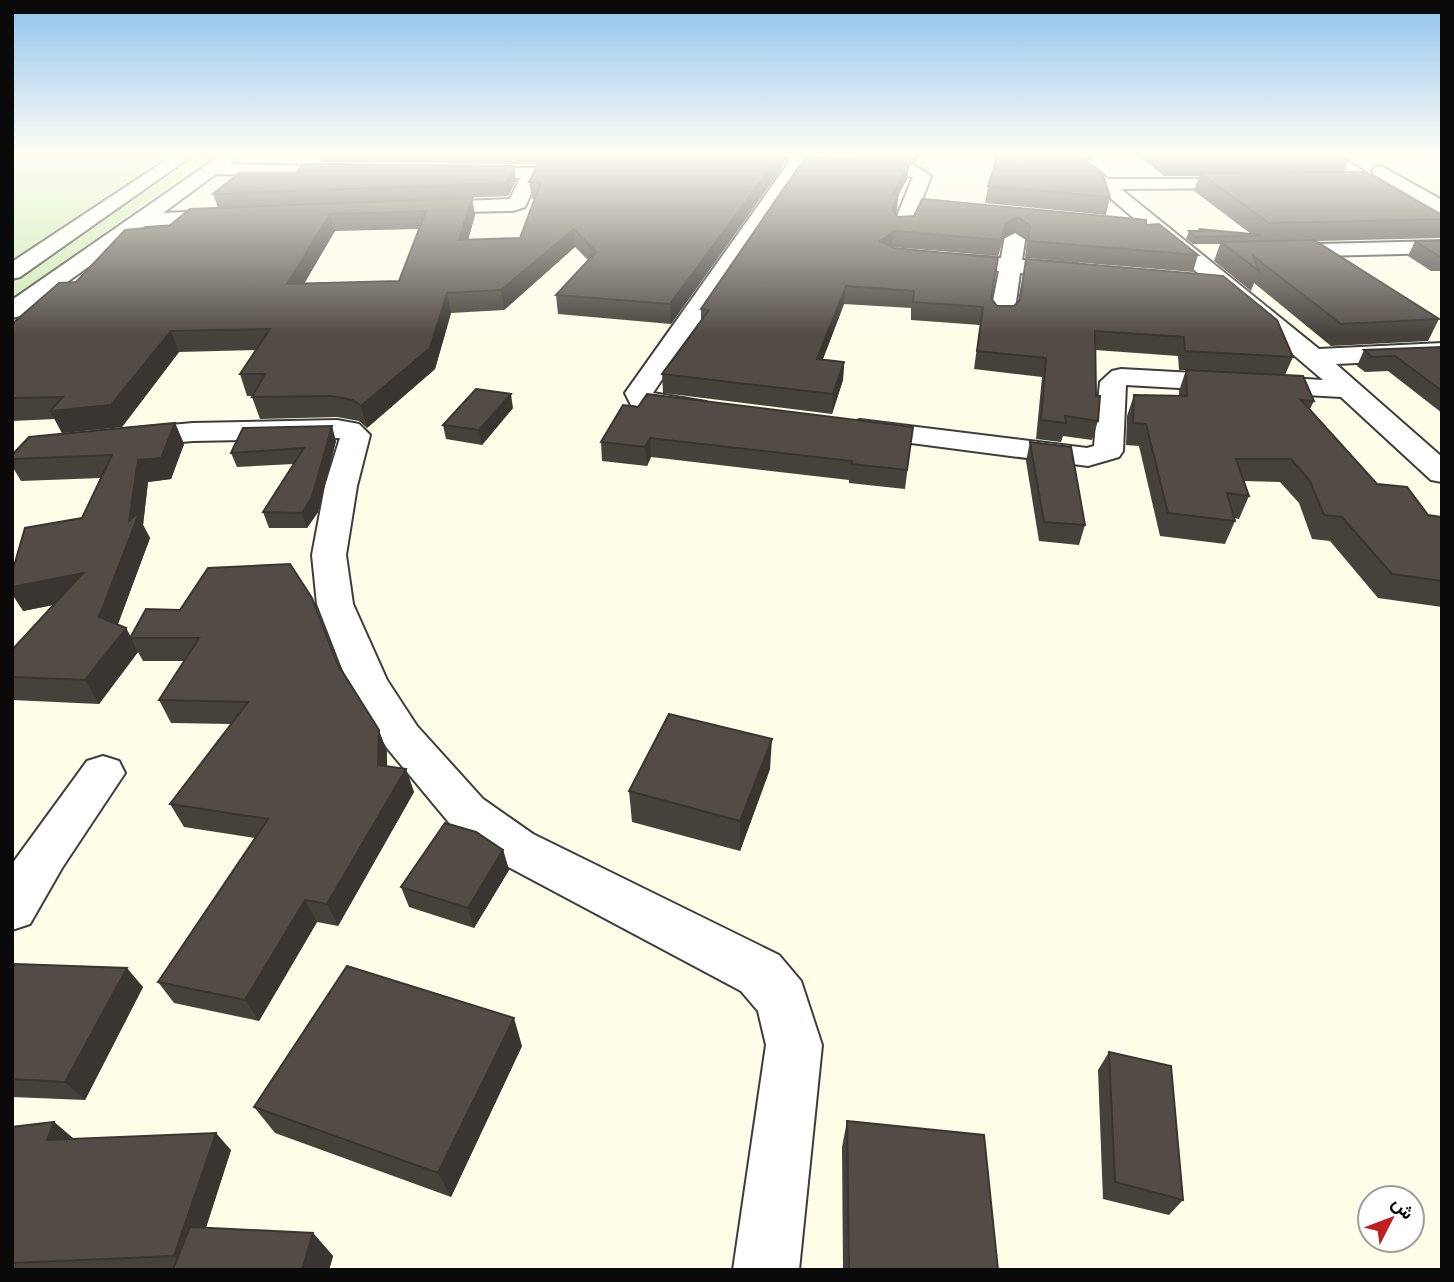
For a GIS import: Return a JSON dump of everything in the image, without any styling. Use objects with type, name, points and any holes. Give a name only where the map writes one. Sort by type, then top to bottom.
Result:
[{"type":"street","points":[[12,272],[97,215]]},
{"type":"street","points":[[12,311],[148,215]]},
{"type":"street","points":[[141,220],[252,215]]},
{"type":"street","points":[[718,411],[649,402],[641,399],[639,393],[775,215]]},
{"type":"street","points":[[883,278],[907,215]]},
{"type":"street","points":[[1002,316],[1009,266],[1010,215]]},
{"type":"street","points":[[1140,215],[1435,461]]},
{"type":"street","points":[[1422,215],[1442,228]]},
{"type":"street","points":[[1128,225],[1156,228]]},
{"type":"street","points":[[1255,251],[1442,247]]},
{"type":"street","points":[[1186,253],[1213,253]]},
{"type":"street","points":[[891,256],[1102,274]]},
{"type":"street","points":[[1182,280],[1222,284]]},
{"type":"street","points":[[1312,356],[1442,351]]},
{"type":"street","points":[[828,425],[1088,457],[1108,451],[1113,382],[1121,377],[1346,389]]},
{"type":"street","points":[[85,442],[193,432],[337,429],[349,430],[355,435],[341,486],[329,555],[335,604],[368,684],[402,737],[467,812],[516,848],[760,973],[782,999],[794,1045],[766,1270]]},
{"type":"street","points":[[12,908],[29,854],[103,773]]},
{"type":"green space","points":[[12,215],[129,215],[12,299]]},
{"type":"building","points":[[183,215],[329,215],[287,284],[399,281],[425,215],[467,215],[459,240],[520,238],[529,215],[736,215],[670,304],[556,295],[596,252],[574,229],[501,290],[447,293],[430,348],[361,406],[353,400],[331,396],[252,397],[265,374],[240,374],[270,329],[171,331],[111,405],[50,411],[63,397],[12,398],[12,324],[59,283],[76,282],[125,230],[169,226]]},
{"type":"building","points":[[766,215],[896,215],[898,217],[1091,215],[1146,220],[1146,225],[1159,224],[1198,255],[1028,241],[1030,226],[1018,217],[1006,223],[1001,240],[894,231],[880,241],[894,248],[998,258],[991,298],[997,306],[1014,306],[1020,300],[1026,259],[1223,276],[1277,320],[1293,357],[1185,351],[1184,337],[1095,331],[1096,396],[1100,396],[1098,421],[1065,416],[1066,423],[1041,420],[1046,358],[977,351],[983,307],[913,302],[914,291],[846,286],[817,359],[844,362],[833,394],[662,374],[709,310],[701,309]]},
{"type":"building","points":[[1258,215],[1442,215],[1442,219],[1269,223]]},
{"type":"building","points":[[1199,229],[1262,235],[1195,237],[1189,231],[1202,231]]},
{"type":"building","points":[[1314,240],[1439,319],[1341,324],[1253,256],[1259,271],[1221,242]]},
{"type":"building","points":[[1415,241],[1442,241],[1442,256],[1439,256]]},
{"type":"building","points":[[1442,347],[1442,391],[1395,356],[1372,357],[1364,350]]},
{"type":"building","points":[[1186,370],[1303,376],[1314,401],[1301,400],[1377,484],[1407,487],[1428,515],[1442,517],[1442,581],[1392,574],[1342,517],[1324,515],[1310,481],[1291,459],[1236,459],[1249,496],[1227,493],[1235,521],[1168,513],[1146,424],[1133,423],[1134,395],[1187,396]]},
{"type":"building","points":[[476,389],[511,394],[479,430],[443,425]]},
{"type":"building","points":[[647,394],[913,427],[907,470],[851,464],[852,461],[650,438],[645,447],[601,442],[623,405],[638,407]]},
{"type":"building","points":[[175,423],[161,458],[138,460],[129,521],[136,514],[138,516],[99,617],[126,628],[85,680],[12,677],[12,650],[83,573],[12,587],[12,573],[25,528],[82,518],[112,455],[12,459],[12,455],[29,437]]},
{"type":"building","points":[[332,426],[312,497],[302,513],[263,512],[304,448],[231,453],[243,428]]},
{"type":"building","points":[[1030,442],[1071,447],[1085,525],[1044,522]]},
{"type":"building","points":[[290,564],[312,598],[337,663],[379,730],[378,765],[406,769],[327,904],[305,900],[245,1000],[158,982],[268,819],[170,804],[248,702],[159,700],[199,638],[130,638],[146,609],[180,610],[208,568]]},
{"type":"building","points":[[669,714],[772,739],[740,821],[629,791]]},
{"type":"building","points":[[445,823],[476,832],[503,850],[468,908],[401,887]]},
{"type":"building","points":[[15,964],[127,968],[65,1082],[12,1079],[12,969]]},
{"type":"building","points":[[347,966],[514,1018],[438,1173],[254,1107]]},
{"type":"building","points":[[1109,1052],[1171,1066],[1183,1200],[1115,1182]]},
{"type":"building","points":[[847,1121],[984,1135],[998,1270],[849,1270]]},
{"type":"building","points":[[54,1122],[47,1140],[216,1133],[174,1256],[12,1263],[12,1127]]},
{"type":"building","points":[[190,1227],[313,1233],[302,1270],[173,1270]]}]
